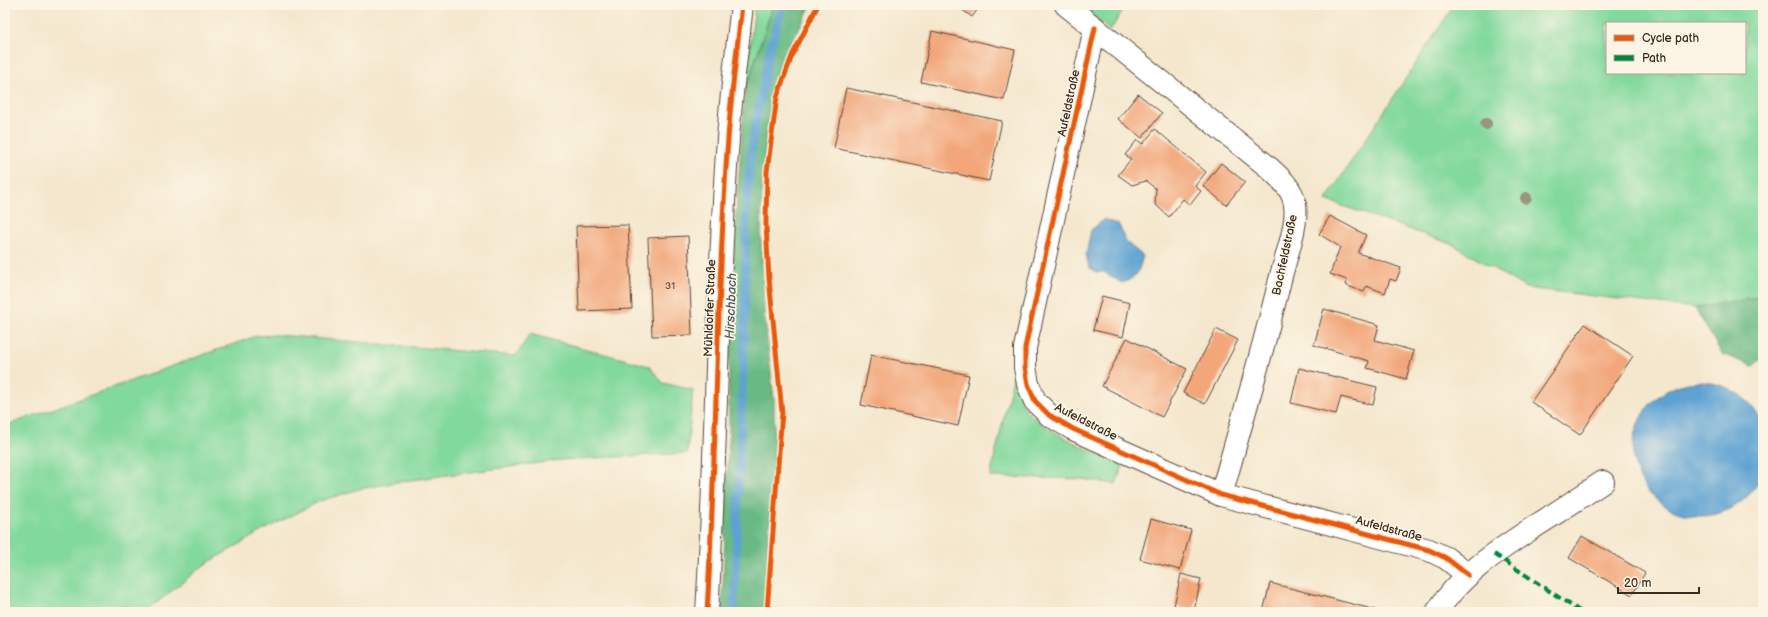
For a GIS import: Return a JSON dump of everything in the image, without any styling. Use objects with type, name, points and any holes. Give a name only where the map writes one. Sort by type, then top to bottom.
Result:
[{"type":"street","name":"Mühldorfer Straße","points":[[707,612],[712,533],[722,236],[728,138],[742,5]]},
{"type":"street","points":[[1066,5],[1095,28]]},
{"type":"street","name":"Bachfeldstraße","points":[[1095,28],[1267,166],[1284,182],[1292,194],[1295,206],[1292,234],[1271,318],[1221,495]]},
{"type":"street","name":"Aufeldstraße","points":[[1095,28],[1025,348],[1025,367],[1028,384],[1035,401],[1049,415],[1073,429],[1221,495],[1429,550],[1446,558],[1468,575]]},
{"type":"street","points":[[1437,612],[1468,575],[1494,554],[1603,482]]},
{"type":"green space","points":[[755,5],[773,5],[745,92]]},
{"type":"green space","points":[[773,5],[811,5],[780,66],[767,129],[762,182],[761,238],[764,312],[774,400],[774,467],[763,612],[722,612],[729,428],[729,311],[745,92]]},
{"type":"green space","points":[[1081,5],[1126,5],[1110,31]]},
{"type":"green space","points":[[1454,5],[1763,5],[1763,296],[1695,308],[1526,288],[1454,245],[1326,200]]},
{"type":"green space","points":[[1763,296],[1763,357],[1753,366],[1722,354],[1695,308]]},
{"type":"green space","points":[[530,334],[649,366],[663,383],[693,390],[687,453],[561,460],[403,481],[359,489],[320,501],[262,531],[204,565],[145,612],[5,612],[5,426],[256,336],[278,335],[516,356]]},
{"type":"green space","points":[[1014,374],[1022,403],[1031,416],[1069,440],[1123,466],[1116,484],[1080,479],[990,477]]},
{"type":"water","points":[[1105,219],[1119,225],[1126,242],[1143,256],[1135,276],[1122,283],[1104,272],[1096,272],[1089,267],[1086,255],[1091,230]]},
{"type":"water","points":[[1700,382],[1726,387],[1742,397],[1752,407],[1762,423],[1767,449],[1762,475],[1752,491],[1742,501],[1726,511],[1700,516],[1674,511],[1658,501],[1648,491],[1638,475],[1633,449],[1638,423],[1648,407],[1658,397],[1674,387]]},
{"type":"building","points":[[956,5],[981,5],[972,17]]},
{"type":"building","points":[[932,31],[1015,50],[1004,100],[921,82]]},
{"type":"building","points":[[846,88],[1002,121],[989,181],[834,148]]},
{"type":"building","points":[[1138,94],[1162,113],[1142,138],[1118,119]]},
{"type":"building","points":[[1155,129],[1206,172],[1195,186],[1201,191],[1190,205],[1183,199],[1169,217],[1155,204],[1156,189],[1146,181],[1132,185],[1118,175],[1131,159],[1125,155],[1137,140],[1143,144]]},
{"type":"building","points":[[1221,163],[1245,182],[1226,205],[1203,186]]},
{"type":"building","points":[[1330,216],[1366,235],[1358,253],[1401,268],[1396,281],[1390,279],[1385,293],[1366,286],[1364,292],[1345,285],[1347,280],[1330,274],[1340,247],[1319,234]]},
{"type":"building","points":[[628,225],[632,309],[579,311],[576,226]]},
{"type":"building","points":[[688,236],[692,335],[652,336],[648,238]]},
{"type":"building","points":[[1102,296],[1130,303],[1123,337],[1093,330]]},
{"type":"building","points":[[1324,309],[1379,325],[1375,340],[1414,351],[1406,379],[1367,368],[1369,361],[1314,345]]},
{"type":"building","points":[[1585,324],[1633,356],[1580,435],[1531,402]]},
{"type":"building","points":[[1216,329],[1238,340],[1205,404],[1183,393]]},
{"type":"building","points":[[1127,338],[1187,369],[1162,417],[1102,386]]},
{"type":"building","points":[[871,355],[969,375],[958,426],[861,405]]},
{"type":"building","points":[[1299,368],[1377,387],[1373,405],[1341,397],[1336,414],[1291,403]]},
{"type":"building","points":[[1151,519],[1191,530],[1180,570],[1140,559]]},
{"type":"building","points":[[1582,536],[1645,573],[1632,595],[1569,558]]},
{"type":"building","points":[[1181,574],[1201,579],[1194,611],[1174,606]]},
{"type":"building","points":[[1270,583],[1376,610],[1375,612],[1263,612]]},
{"type":"waterway","name":"Hirschbach","points":[[734,612],[745,318],[746,208],[753,137],[771,45],[783,5]]},
{"type":"marked path","points":[[1494,554],[1581,612]]},
{"type":"cycle path","points":[[707,612],[724,198],[731,105],[742,5]]},
{"type":"cycle path","points":[[767,612],[782,412],[769,278],[766,224],[767,172],[777,97],[792,56],[818,5]]},
{"type":"cycle path","points":[[1095,28],[1025,348],[1025,367],[1028,384],[1035,401],[1049,415],[1073,429],[1221,495],[1429,550],[1446,558],[1468,575]]}]
